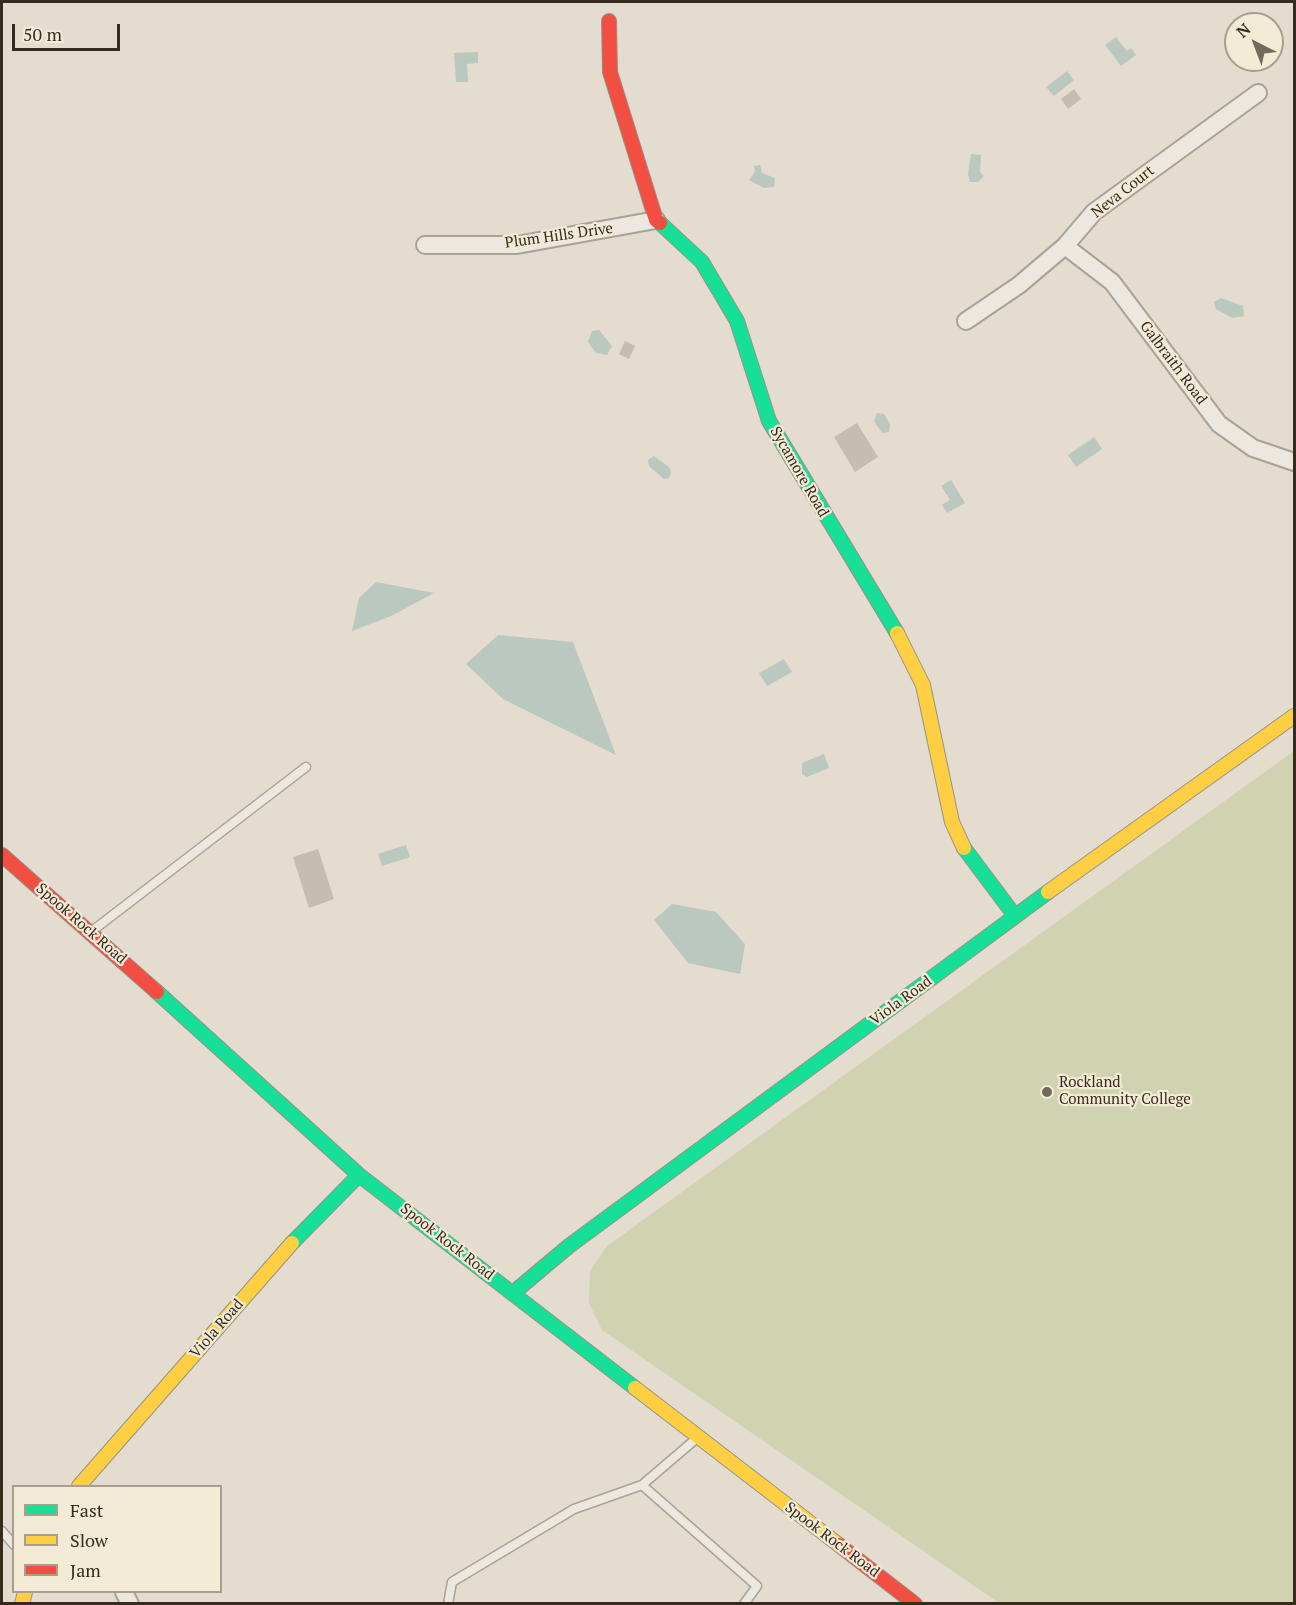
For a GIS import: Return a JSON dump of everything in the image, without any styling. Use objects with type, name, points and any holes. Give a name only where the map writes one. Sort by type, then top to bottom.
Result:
[{"type":"street","points":[[609,21],[610,72],[656,220]]},
{"type":"street","name":"Neva Court","points":[[966,321],[1019,285],[1065,246],[1094,212],[1258,93]]},
{"type":"street","name":"Plum Hills Drive","points":[[425,245],[517,244],[656,220]]},
{"type":"street","name":"Sycamore Road","points":[[656,220],[702,262],[737,321],[769,422],[900,636],[923,685],[952,822],[969,857],[1016,916]]},
{"type":"street","name":"Galbraith Road","points":[[1065,246],[1112,282],[1219,424],[1253,448],[1294,462]]},
{"type":"street","name":"Viola Road","points":[[513,1293],[569,1246],[1016,916],[1294,716]]},
{"type":"street","name":"Spook Rock Road","points":[[2,855],[91,932],[359,1175],[915,1604]]},
{"type":"street","name":"Viola Road","points":[[80,1485],[309,1224],[359,1175]]},
{"type":"lane","points":[[91,932],[306,767]]},
{"type":"lane","points":[[448,1604],[452,1582],[574,1509],[642,1485],[698,1438]]},
{"type":"lane","points":[[642,1485],[757,1586],[744,1604]]},
{"type":"lane","points":[[2,1531],[12,1543]]},
{"type":"green space","name":"Rockland Community College","points":[[1294,751],[1294,1603],[999,1603],[602,1330],[589,1303],[590,1271],[607,1246]]},
{"type":"shaded area","points":[[1116,37],[1127,51],[1131,48],[1136,55],[1121,66],[1105,45]]},
{"type":"shaded area","points":[[478,52],[478,63],[467,64],[468,82],[456,82],[454,53]]},
{"type":"shaded area","points":[[1067,71],[1074,80],[1054,96],[1046,87]]},
{"type":"shaded area","points":[[971,154],[981,155],[980,172],[984,176],[978,182],[970,182],[968,174]]},
{"type":"shaded area","points":[[760,165],[762,173],[775,178],[774,187],[764,188],[749,180],[755,172],[754,166]]},
{"type":"shaded area","points":[[1221,298],[1243,306],[1244,316],[1232,318],[1216,309],[1214,302]]},
{"type":"shaded area","points":[[599,330],[612,346],[607,355],[596,353],[588,342],[592,331]]},
{"type":"shaded area","points":[[877,413],[884,414],[890,424],[889,432],[882,433],[874,421]]},
{"type":"shaded area","points":[[1094,437],[1102,449],[1076,467],[1068,455]]},
{"type":"shaded area","points":[[654,456],[669,467],[671,472],[669,478],[664,479],[649,466],[648,460]]},
{"type":"shaded area","points":[[951,480],[965,503],[947,513],[942,505],[950,500],[941,486]]},
{"type":"shaded area","points":[[376,582],[434,593],[391,616],[352,631],[359,598]]},
{"type":"shaded area","points":[[498,635],[573,642],[616,755],[503,699],[466,664]]},
{"type":"shaded area","points":[[784,659],[792,672],[767,686],[759,673]]},
{"type":"shaded area","points":[[824,754],[829,768],[807,777],[802,774],[802,763]]},
{"type":"shaded area","points":[[406,845],[410,857],[382,866],[378,854]]},
{"type":"shaded area","points":[[672,904],[716,912],[745,944],[740,974],[688,963],[654,920]]},
{"type":"building","points":[[1074,89],[1081,99],[1068,109],[1061,99]]},
{"type":"building","points":[[625,341],[635,346],[629,359],[619,354]]},
{"type":"building","points":[[857,423],[878,457],[855,472],[834,437]]},
{"type":"building","points":[[318,849],[334,899],[309,908],[293,857]]},
{"type":"traffic: fast","points":[[660,223],[702,262],[737,321],[769,421],[897,633]]},
{"type":"traffic: fast","points":[[964,848],[1015,916]]},
{"type":"traffic: fast","points":[[513,1293],[569,1246],[1048,892]]},
{"type":"traffic: fast","points":[[157,992],[359,1175],[635,1388]]},
{"type":"traffic: fast","points":[[292,1243],[359,1175]]},
{"type":"traffic: slow","points":[[897,633],[923,685],[952,822],[964,848]]},
{"type":"traffic: slow","points":[[1048,892],[1294,716]]},
{"type":"traffic: slow","points":[[80,1485],[292,1243]]},
{"type":"traffic: slow","points":[[635,1388],[839,1545]]},
{"type":"traffic: slow","points":[[22,1604],[25,1593]]},
{"type":"traffic: jam","points":[[609,21],[610,72],[656,220],[660,223]]},
{"type":"traffic: jam","points":[[2,855],[157,992]]},
{"type":"traffic: jam","points":[[839,1545],[915,1604]]},
{"type":"place","name":"Rockland Community College","points":[[1047,1092]]}]
